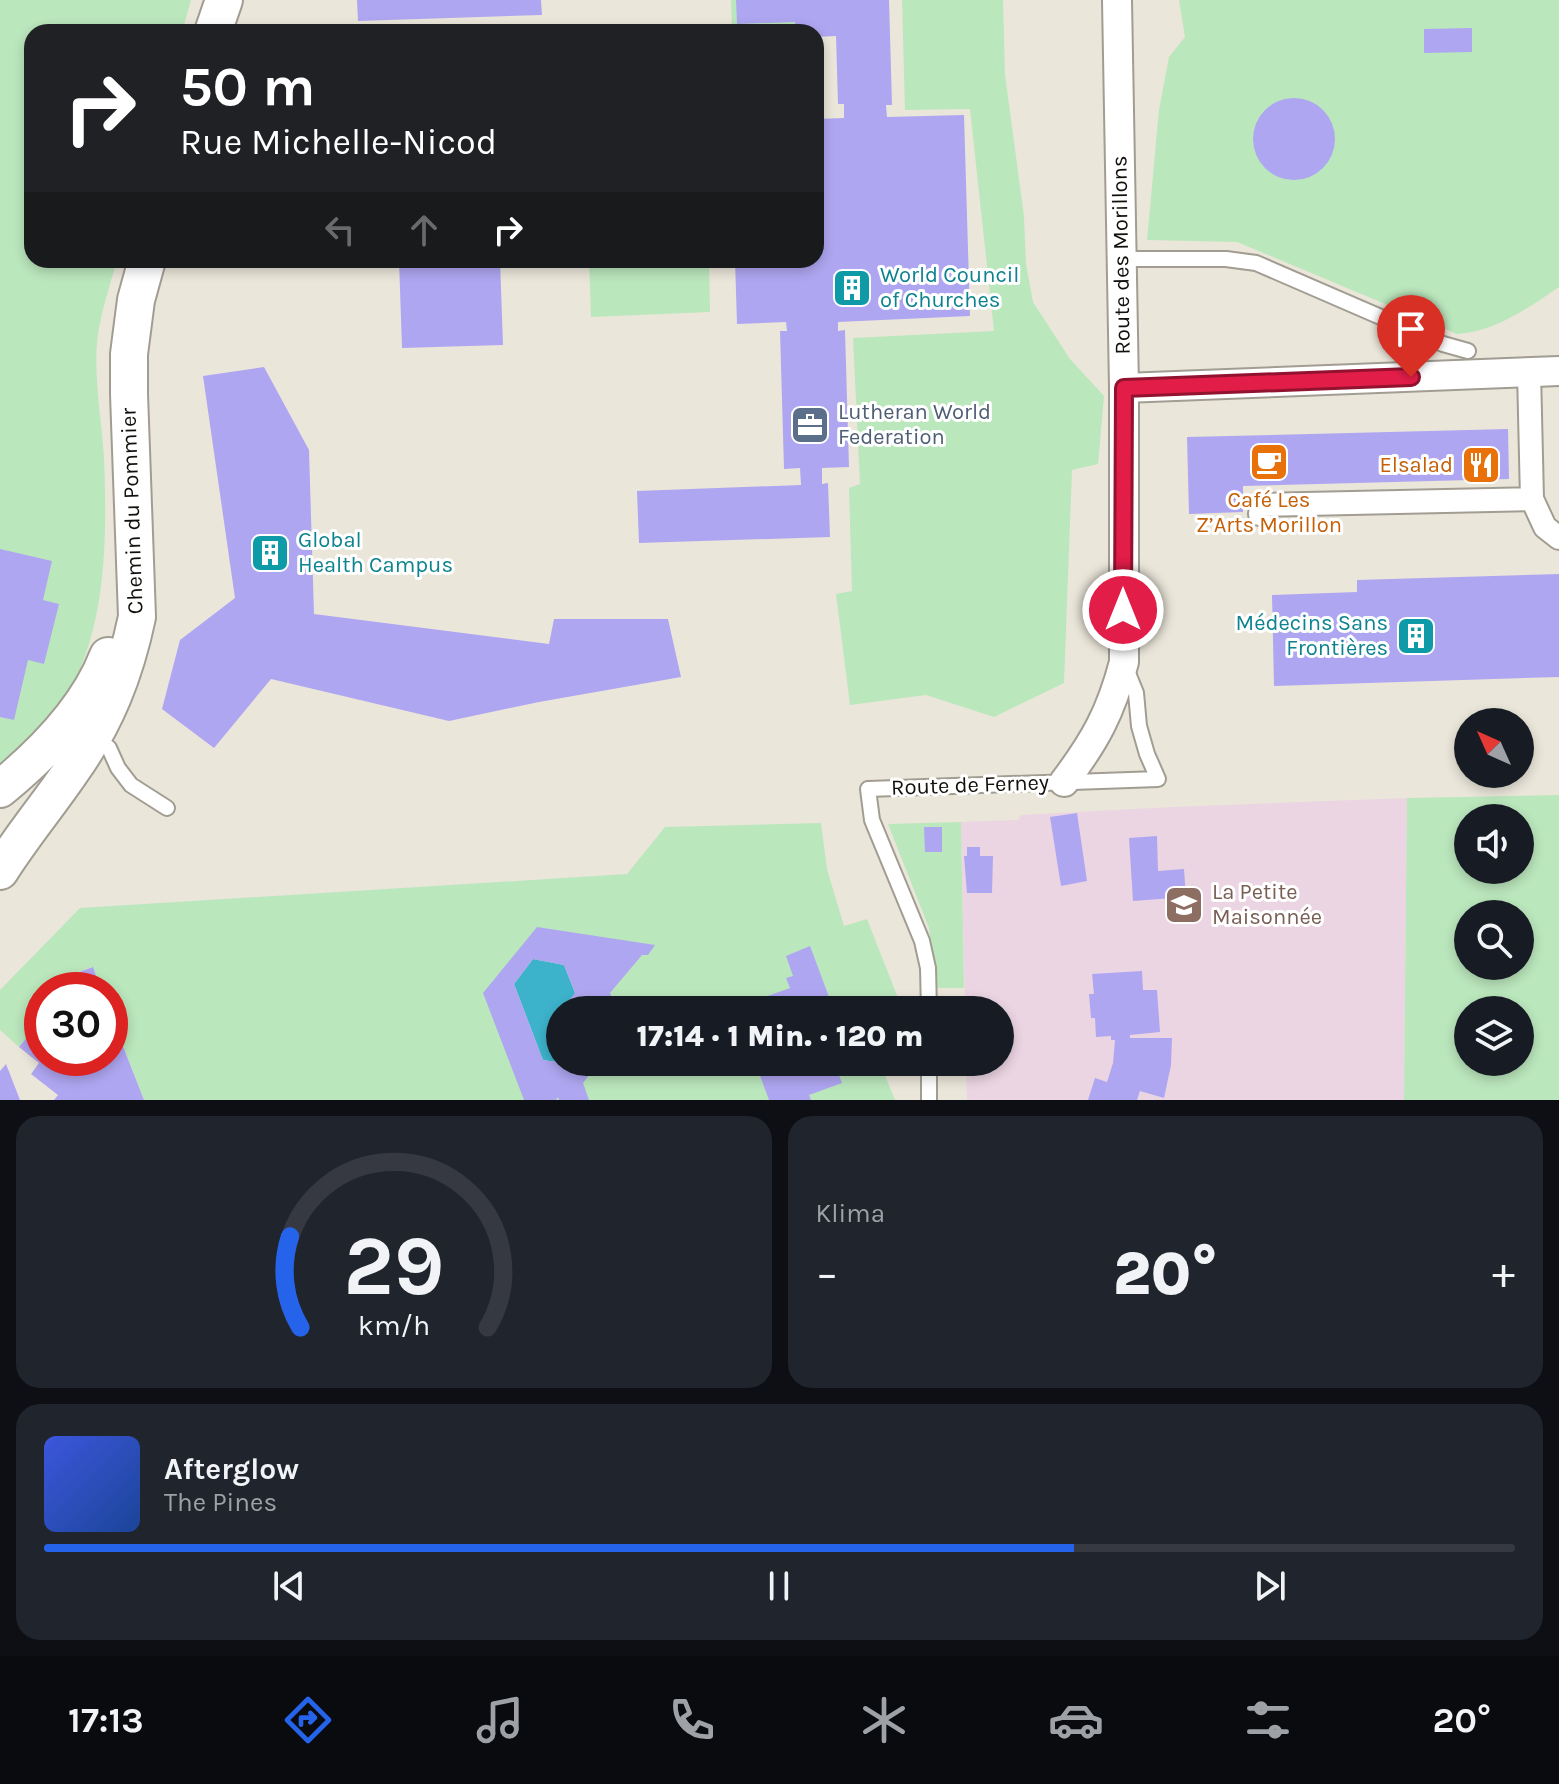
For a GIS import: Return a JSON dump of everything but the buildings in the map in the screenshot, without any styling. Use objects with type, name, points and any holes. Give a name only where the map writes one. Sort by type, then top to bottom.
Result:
[{"type":"street","points":[[216,24],[224,0]]},
{"type":"street","name":"Route des Morillons","points":[[1064,782],[1086,753],[1104,721],[1124,662],[1124,388],[1117,0]]},
{"type":"street","name":"Chemin du Pommier","points":[[1,859],[72,771],[94,737],[121,681],[130,653],[137,617],[129,354],[136,300],[145,268]]},
{"type":"street","points":[[1124,388],[1559,371]]},
{"type":"street","points":[[1529,372],[1532,499],[1545,527],[1559,538]]},
{"type":"street","points":[[1260,514],[1262,505],[1532,499]]},
{"type":"street","points":[[0,789],[37,757],[61,730],[101,674],[136,571]]},
{"type":"lane","points":[[1122,259],[1226,259],[1256,263],[1443,344],[1468,351]]},
{"type":"lane","name":"Route de Ferney","points":[[929,996],[928,968],[922,941],[872,820],[868,789],[1158,779],[1147,754],[1139,726],[1136,693],[1124,662]]},
{"type":"lane","points":[[94,737],[109,748],[118,768],[131,785],[167,808]]},
{"type":"lane","points":[[929,1076],[929,1100]]},
{"type":"shaded area","name":"La Petite Maisonnée","points":[[1407,798],[1404,1100],[967,1100],[966,1076],[1014,1076],[1014,996],[965,996],[961,822],[1018,820],[1021,815]]},
{"type":"green space","points":[[0,0],[191,0],[184,24],[24,24],[24,268],[115,268],[97,343],[105,544],[93,630],[85,657],[67,694],[40,729],[0,771]]},
{"type":"green space","points":[[731,0],[813,0],[814,24],[732,24]]},
{"type":"green space","points":[[902,0],[1003,0],[1005,75],[1033,302],[1070,359],[1104,396],[1098,464],[1072,470],[1064,683],[994,717],[926,695],[850,705],[836,594],[852,591],[849,488],[860,484],[853,338],[994,331],[970,109],[905,110]]},
{"type":"green space","points":[[1179,0],[1559,0],[1559,287],[1498,324],[1457,334],[1237,242],[1147,240],[1159,110],[1169,57],[1185,37]]},
{"type":"green space","points":[[589,268],[709,268],[710,312],[591,317]]},
{"type":"green space","points":[[1559,795],[1559,1100],[1404,1100],[1407,798]]},
{"type":"green space","points":[[961,822],[964,988],[937,988],[929,928],[888,824]]},
{"type":"green space","points":[[821,823],[827,869],[844,926],[867,919],[897,996],[546,996],[546,1076],[885,1076],[895,1100],[144,1100],[128,1059],[128,972],[94,972],[92,967],[79,972],[24,972],[24,1041],[19,1047],[0,1030],[0,990],[80,908],[627,874],[665,827]]},
{"type":"water","points":[[533,959],[564,965],[575,993],[573,996],[546,996],[546,1060],[543,1060],[514,984]]},
{"type":"place","name":"World Council of Churches","points":[[852,288]]},
{"type":"place","name":"Lutheran World Federation","points":[[810,425]]},
{"type":"place","name":"Café Les Z’Arts Morillon","points":[[1269,462]]},
{"type":"place","name":"Elsalad","points":[[1481,465]]},
{"type":"place","name":"Global Health Campus","points":[[270,553]]},
{"type":"place","name":"Médecins Sans Frontières","points":[[1416,636]]},
{"type":"place","name":"La Petite Maisonnée","points":[[1184,905]]},
{"type":"route","points":[[1123,610],[1124,388],[1411,377]]}]
